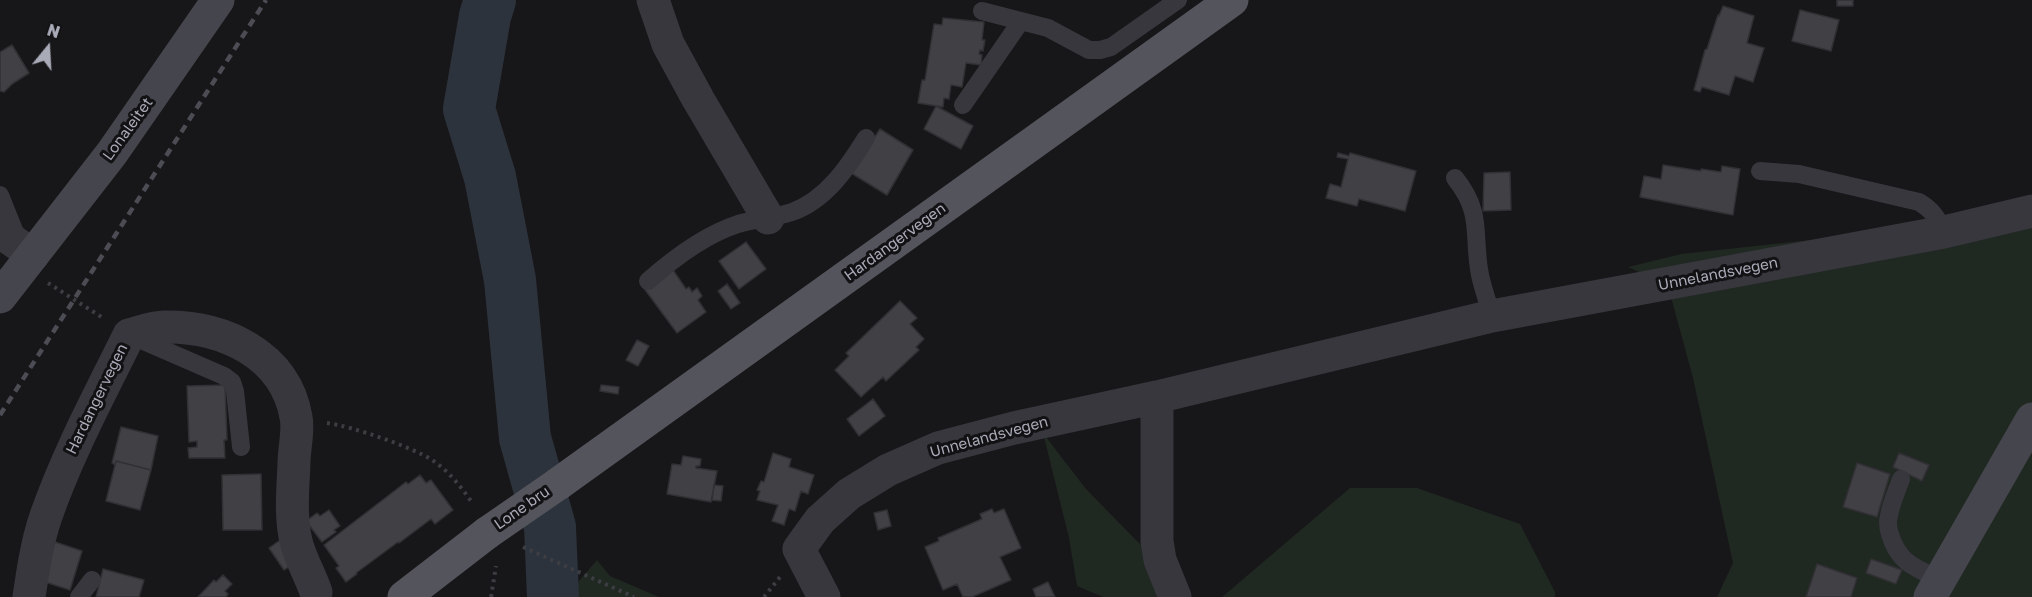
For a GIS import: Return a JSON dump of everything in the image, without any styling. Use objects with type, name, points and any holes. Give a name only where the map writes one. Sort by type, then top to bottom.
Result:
[{"type":"main road","name":"Hardangervegen","points":[[558,484],[1232,0]]},
{"type":"main road","name":"Lone bru","points":[[492,527],[558,484]]},
{"type":"main road","points":[[404,597],[492,527]]},
{"type":"street","name":"Lonaleitet","points":[[0,297],[19,250],[112,153],[218,0]]},
{"type":"street","points":[[653,0],[668,44],[768,218]]},
{"type":"street","name":"Unnelandsvegen","points":[[824,597],[799,549],[820,520],[849,494],[878,476],[938,448],[1014,428],[1157,397],[1492,316],[1944,232],[2032,211]]},
{"type":"street","name":"Hardangervegen","points":[[29,597],[33,567],[46,517],[66,464],[129,335],[162,327],[213,332],[232,339],[251,349],[272,367],[285,384],[297,418],[293,513],[296,541],[316,592]]},
{"type":"street","points":[[1157,397],[1157,541],[1163,569],[1175,597]]},
{"type":"street","points":[[1936,588],[2032,418]]},
{"type":"lane","points":[[982,11],[1048,28],[1089,50],[1100,50],[1111,47],[1178,0]]},
{"type":"lane","points":[[963,105],[1021,21]]},
{"type":"lane","points":[[648,281],[674,258],[704,240],[737,225],[795,211],[813,201],[850,164],[866,138]]},
{"type":"lane","points":[[1760,171],[1799,174],[1919,202],[1937,217],[1944,232]]},
{"type":"lane","points":[[1455,178],[1467,192],[1474,209],[1480,274],[1492,316]]},
{"type":"lane","points":[[0,195],[19,250]]},
{"type":"lane","points":[[129,335],[224,376],[232,382],[241,447]]},
{"type":"lane","points":[[1901,479],[1888,516],[1888,527],[1893,546],[1899,556],[1936,588]]},
{"type":"lane","points":[[79,597],[92,580]]},
{"type":"path","points":[[19,250],[129,335]]},
{"type":"path","points":[[297,418],[333,423],[392,442],[433,460],[460,486],[492,527],[635,597]]},
{"type":"shaded area","points":[[2032,216],[2032,597],[1717,597],[1733,563],[1693,378],[1668,286],[1628,267],[1681,254]]},
{"type":"shaded area","points":[[1043,433],[1086,489],[1192,597],[1103,597],[1077,586],[1069,538]]},
{"type":"shaded area","points":[[1350,488],[1417,488],[1520,524],[1555,592],[1555,597],[1222,597]]},
{"type":"shaded area","points":[[597,560],[610,576],[659,597],[565,597]]},
{"type":"building","points":[[1837,0],[1853,0],[1853,6],[1837,6]]},
{"type":"building","points":[[1723,6],[1754,16],[1747,43],[1764,48],[1753,82],[1735,76],[1729,95],[1702,87],[1700,92],[1694,90],[1705,50]]},
{"type":"building","points":[[1800,10],[1839,20],[1831,51],[1792,41]]},
{"type":"building","points":[[943,18],[984,22],[982,40],[985,40],[983,51],[980,50],[979,54],[982,55],[981,65],[966,63],[962,87],[951,85],[949,99],[944,98],[943,107],[918,103],[922,80],[925,80],[934,24],[942,25]]},
{"type":"building","points":[[12,45],[29,73],[4,92],[0,91],[0,52]]},
{"type":"building","points":[[936,106],[973,126],[961,149],[924,129]]},
{"type":"building","points":[[880,129],[913,150],[887,195],[851,173]]},
{"type":"building","points":[[1338,153],[1349,156],[1350,153],[1416,171],[1405,211],[1359,199],[1357,206],[1326,198],[1330,184],[1341,187],[1348,159],[1337,157]]},
{"type":"building","points":[[1663,165],[1701,171],[1701,169],[1721,172],[1722,166],[1740,169],[1733,215],[1640,197],[1644,176],[1661,179]]},
{"type":"building","points":[[1510,172],[1511,210],[1483,211],[1484,173]]},
{"type":"building","points":[[746,242],[766,269],[739,289],[719,261]]},
{"type":"building","points":[[671,267],[686,289],[689,287],[692,292],[697,288],[702,296],[698,300],[706,312],[677,333],[643,287]]},
{"type":"building","points":[[727,284],[740,303],[731,309],[718,291]]},
{"type":"building","points":[[900,301],[917,318],[910,324],[924,339],[916,347],[919,350],[886,381],[883,377],[861,397],[835,370],[849,356],[846,353]]},
{"type":"building","points":[[637,340],[649,346],[638,366],[626,360]]},
{"type":"building","points":[[225,385],[227,440],[224,440],[225,458],[189,458],[188,448],[197,447],[197,441],[189,442],[187,386]]},
{"type":"building","points":[[601,385],[619,387],[618,394],[600,391]]},
{"type":"building","points":[[873,399],[885,416],[859,436],[847,419]]},
{"type":"building","points":[[121,427],[158,436],[151,470],[116,461],[115,465],[112,463]]},
{"type":"building","points":[[773,453],[791,459],[789,467],[814,475],[808,494],[801,491],[795,511],[789,509],[784,525],[772,521],[778,505],[757,500],[760,491],[757,490],[761,481],[764,482]]},
{"type":"building","points":[[1899,453],[1929,465],[1922,481],[1893,467]]},
{"type":"building","points":[[683,456],[701,459],[700,466],[696,468],[717,471],[711,502],[667,494],[672,464],[681,465]]},
{"type":"building","points":[[116,461],[151,470],[140,510],[106,501]]},
{"type":"building","points":[[1857,463],[1890,474],[1877,517],[1843,507]]},
{"type":"building","points":[[261,474],[262,530],[223,530],[222,475]]},
{"type":"building","points":[[420,475],[426,483],[431,480],[453,510],[435,524],[431,519],[346,582],[336,568],[339,566],[324,545],[406,482],[408,484]]},
{"type":"building","points":[[714,485],[723,486],[721,501],[712,500]]},
{"type":"building","points":[[992,509],[994,513],[1004,509],[1021,548],[1000,557],[1011,580],[972,597],[963,597],[957,584],[943,590],[925,547],[939,541],[938,538],[982,519],[980,514]]},
{"type":"building","points":[[329,510],[340,526],[334,530],[336,532],[322,542],[306,521],[317,513],[320,516]]},
{"type":"building","points":[[887,510],[891,526],[878,530],[874,513]]},
{"type":"building","points":[[283,538],[299,560],[284,570],[269,548]]},
{"type":"building","points":[[55,542],[82,551],[70,590],[42,581]]},
{"type":"building","points":[[1871,559],[1902,570],[1896,584],[1866,573]]},
{"type":"building","points":[[1817,564],[1857,578],[1851,597],[1806,597]]},
{"type":"building","points":[[103,569],[144,580],[139,597],[96,597]]},
{"type":"building","points":[[223,575],[232,584],[225,591],[228,594],[226,597],[198,597],[214,580],[216,582]]},
{"type":"building","points":[[1048,582],[1055,597],[1036,597],[1033,589]]},
{"type":"waterway","points":[[490,0],[485,16],[469,109],[490,177],[510,280],[525,438],[550,527],[553,597]]},
{"type":"railway","points":[[0,415],[266,0]]}]
